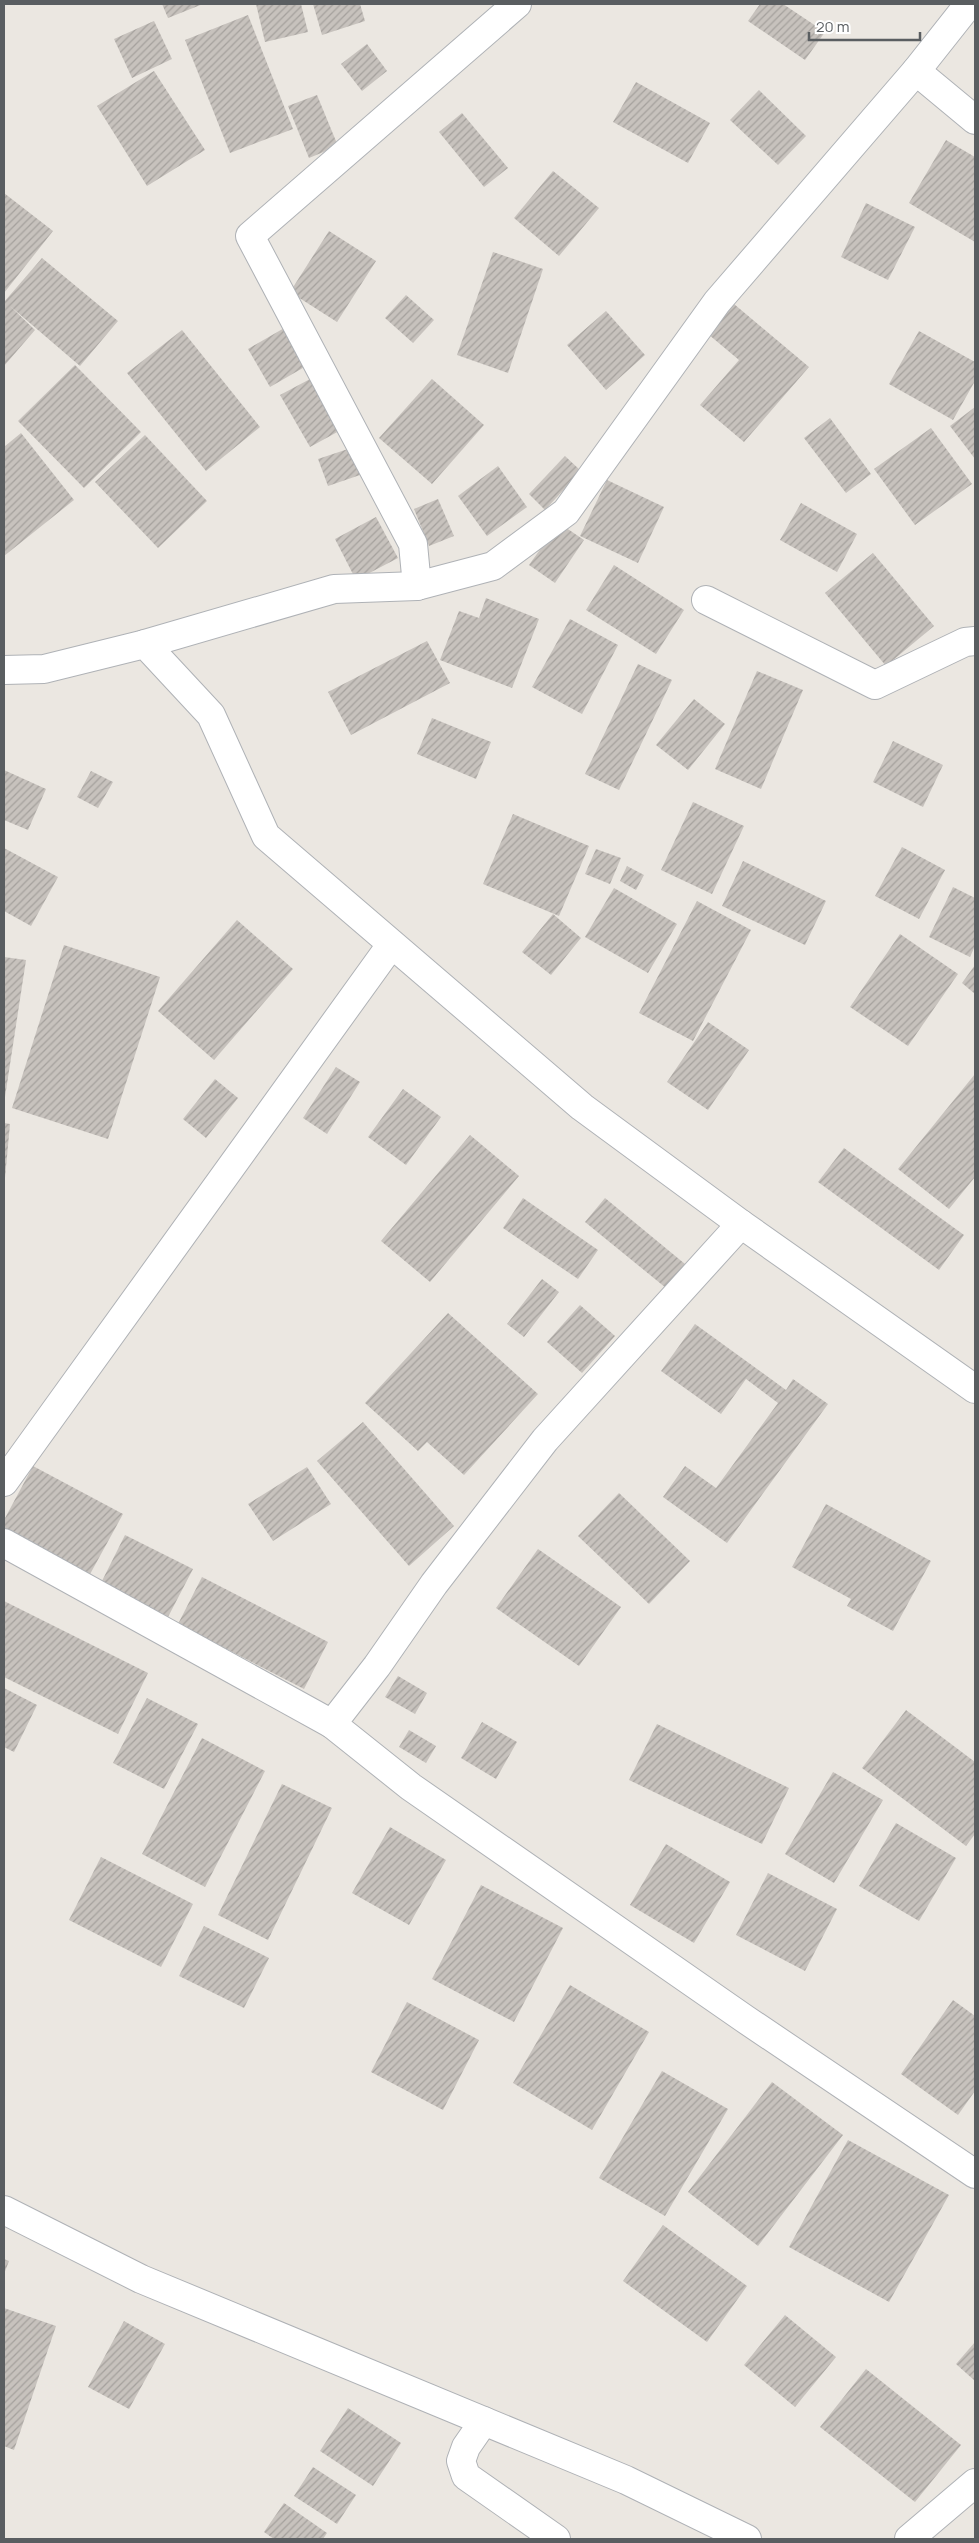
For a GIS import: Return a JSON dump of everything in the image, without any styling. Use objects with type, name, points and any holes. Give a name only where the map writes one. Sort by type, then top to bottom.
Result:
[{"type":"street","points":[[417,586],[413,544],[250,236],[517,4]]},
{"type":"street","points":[[4,670],[44,669],[144,644],[334,589],[417,586],[493,566],[566,512],[717,302],[916,71],[969,4]]},
{"type":"street","points":[[916,71],[975,120]]},
{"type":"street","points":[[706,600],[875,685],[965,642],[975,641]]},
{"type":"street","points":[[144,644],[211,715],[266,836],[391,946],[582,1108],[741,1224],[975,1389]]},
{"type":"street","points":[[4,1482],[211,1192],[391,946]]},
{"type":"street","points":[[332,1724],[377,1666],[434,1584],[545,1440],[741,1224]]},
{"type":"street","points":[[4,1543],[332,1724],[419,1793],[737,2013],[975,2174]]},
{"type":"street","points":[[4,2210],[141,2279],[626,2480],[747,2539]]},
{"type":"street","points":[[484,2421],[466,2447],[461,2461],[466,2476],[556,2539]]},
{"type":"street","points":[[909,2539],[973,2487]]},
{"type":"building","points":[[162,4],[203,4],[168,18]]},
{"type":"building","points":[[256,4],[301,4],[308,32],[265,42]]},
{"type":"building","points":[[313,4],[360,4],[365,21],[322,35]]},
{"type":"building","points":[[760,4],[783,4],[825,32],[805,60],[748,21]]},
{"type":"building","points":[[248,15],[293,129],[230,153],[185,40]]},
{"type":"building","points":[[154,21],[172,59],[132,78],[114,39]]},
{"type":"building","points":[[367,44],[387,71],[362,91],[341,64]]},
{"type":"building","points":[[154,71],[205,150],[147,186],[97,106]]},
{"type":"building","points":[[636,82],[710,123],[688,163],[613,122]]},
{"type":"building","points":[[759,90],[806,136],[778,165],[730,120]]},
{"type":"building","points":[[317,95],[338,146],[309,158],[288,106]]},
{"type":"building","points":[[462,113],[508,168],[484,187],[439,132]]},
{"type":"building","points":[[946,140],[975,157],[975,242],[909,203]]},
{"type":"building","points":[[553,171],[599,208],[559,256],[514,218]]},
{"type":"building","points":[[4,193],[53,231],[4,293]]},
{"type":"building","points":[[866,203],[915,227],[888,280],[841,257]]},
{"type":"building","points":[[329,231],[376,261],[337,322],[290,292]]},
{"type":"building","points":[[493,252],[543,269],[508,373],[457,355]]},
{"type":"building","points":[[42,258],[118,321],[80,366],[10,306],[35,330],[4,366],[4,302]]},
{"type":"building","points":[[406,295],[434,320],[413,343],[385,318]]},
{"type":"building","points":[[734,304],[809,367],[744,442],[700,405],[739,360],[708,334]]},
{"type":"building","points":[[606,311],[645,355],[606,390],[567,345]]},
{"type":"building","points":[[286,327],[308,365],[270,387],[248,349]]},
{"type":"building","points":[[182,330],[260,427],[206,471],[127,373]]},
{"type":"building","points":[[919,331],[975,362],[975,381],[953,420],[889,384]]},
{"type":"building","points":[[75,365],[141,432],[84,488],[18,421]]},
{"type":"building","points":[[312,378],[341,430],[310,447],[280,395]]},
{"type":"building","points":[[432,379],[484,425],[432,484],[379,438]]},
{"type":"building","points":[[975,407],[975,459],[950,426]]},
{"type":"building","points":[[830,418],[871,474],[846,493],[804,438]]},
{"type":"building","points":[[931,428],[972,484],[915,525],[874,469]]},
{"type":"building","points":[[21,433],[74,500],[4,556],[4,447]]},
{"type":"building","points":[[145,435],[207,501],[158,548],[95,482]]},
{"type":"building","points":[[351,448],[360,475],[328,486],[318,459]]},
{"type":"building","points":[[565,456],[581,471],[545,510],[529,494]]},
{"type":"building","points":[[498,466],[527,507],[487,536],[458,496]]},
{"type":"building","points":[[607,480],[664,507],[638,563],[580,536]]},
{"type":"building","points":[[438,499],[454,536],[429,546],[414,509]]},
{"type":"building","points":[[801,503],[857,534],[837,572],[780,540]]},
{"type":"building","points":[[376,517],[398,558],[356,580],[335,539]]},
{"type":"building","points":[[559,523],[584,540],[555,583],[529,565]]},
{"type":"building","points":[[873,553],[934,626],[886,666],[825,593]]},
{"type":"building","points":[[614,565],[684,610],[656,654],[586,610]]},
{"type":"building","points":[[486,598],[539,619],[512,688],[440,660],[459,611],[479,618]]},
{"type":"building","points":[[570,619],[618,645],[582,714],[532,687]]},
{"type":"building","points":[[427,641],[450,683],[351,735],[328,692]]},
{"type":"building","points":[[638,664],[672,680],[619,790],[585,774]]},
{"type":"building","points":[[757,671],[803,690],[761,789],[715,769]]},
{"type":"building","points":[[694,699],[725,724],[688,770],[656,745]]},
{"type":"building","points":[[432,718],[491,742],[476,779],[417,754]]},
{"type":"building","points":[[893,741],[943,765],[923,807],[873,782]]},
{"type":"building","points":[[4,770],[46,789],[28,830],[4,820]]},
{"type":"building","points":[[91,771],[113,782],[98,808],[77,797]]},
{"type":"building","points":[[693,802],[744,826],[712,894],[661,870]]},
{"type":"building","points":[[513,814],[589,846],[559,916],[483,884]]},
{"type":"building","points":[[902,847],[945,870],[919,919],[875,896]]},
{"type":"building","points":[[4,848],[58,877],[31,926],[4,911]]},
{"type":"building","points":[[596,849],[621,858],[610,884],[585,874]]},
{"type":"building","points":[[743,861],[826,901],[805,945],[722,906]]},
{"type":"building","points":[[627,866],[644,875],[636,890],[620,881]]},
{"type":"building","points":[[953,887],[975,898],[975,946],[970,957],[929,937]]},
{"type":"building","points":[[614,888],[677,924],[648,973],[585,937]]},
{"type":"building","points":[[697,901],[751,930],[693,1041],[639,1013]]},
{"type":"building","points":[[553,914],[581,938],[551,975],[522,952]]},
{"type":"building","points":[[237,920],[293,969],[214,1060],[158,1011]]},
{"type":"building","points":[[900,934],[958,974],[908,1046],[850,1007]]},
{"type":"building","points":[[64,945],[160,977],[108,1139],[12,1108]]},
{"type":"building","points":[[4,957],[26,960],[5,1097],[4,1096]]},
{"type":"building","points":[[975,965],[975,994],[962,983]]},
{"type":"building","points":[[708,1022],[749,1050],[708,1110],[667,1082]]},
{"type":"building","points":[[336,1067],[360,1082],[327,1134],[303,1118]]},
{"type":"building","points":[[975,1074],[975,1177],[949,1209],[898,1169]]},
{"type":"building","points":[[215,1079],[238,1098],[206,1138],[183,1119]]},
{"type":"building","points":[[403,1089],[441,1117],[406,1165],[368,1137]]},
{"type":"building","points":[[4,1123],[10,1124],[5,1178],[4,1178]]},
{"type":"building","points":[[470,1135],[519,1176],[430,1282],[381,1241]]},
{"type":"building","points":[[844,1148],[964,1235],[939,1270],[818,1182]]},
{"type":"building","points":[[523,1198],[598,1250],[578,1279],[503,1228]]},
{"type":"building","points":[[605,1198],[685,1264],[666,1288],[585,1222]]},
{"type":"building","points":[[542,1279],[559,1292],[524,1337],[507,1324]]},
{"type":"building","points":[[580,1305],[615,1336],[582,1373],[547,1342]]},
{"type":"building","points":[[448,1313],[538,1394],[464,1475],[427,1442],[418,1451],[365,1403]]},
{"type":"building","points":[[695,1324],[786,1390],[793,1379],[828,1404],[727,1543],[663,1497],[685,1466],[716,1488],[778,1403],[746,1379],[721,1414],[661,1371]]},
{"type":"building","points":[[363,1422],[454,1526],[409,1566],[317,1461]]},
{"type":"building","points":[[33,1466],[123,1514],[89,1576],[4,1530],[4,1520]]},
{"type":"building","points":[[307,1467],[331,1504],[273,1541],[248,1504]]},
{"type":"building","points":[[619,1493],[690,1561],[649,1604],[578,1536]]},
{"type":"building","points":[[826,1504],[931,1561],[893,1631],[847,1606],[851,1599],[792,1567]]},
{"type":"building","points":[[125,1535],[193,1569],[168,1617],[101,1583]]},
{"type":"building","points":[[538,1549],[621,1607],[579,1666],[496,1608]]},
{"type":"building","points":[[202,1577],[328,1642],[304,1689],[178,1624]]},
{"type":"building","points":[[4,1601],[148,1673],[118,1734],[4,1677]]},
{"type":"building","points":[[398,1676],[427,1693],[415,1714],[385,1697]]},
{"type":"building","points":[[4,1688],[37,1705],[14,1752],[4,1747]]},
{"type":"building","points":[[147,1698],[198,1724],[164,1789],[113,1763]]},
{"type":"building","points":[[906,1710],[975,1762],[975,1834],[966,1846],[862,1768]]},
{"type":"building","points":[[482,1722],[517,1742],[496,1779],[461,1758]]},
{"type":"building","points":[[657,1724],[789,1788],[762,1844],[629,1780]]},
{"type":"building","points":[[409,1730],[436,1746],[426,1763],[399,1747]]},
{"type":"building","points":[[202,1738],[265,1771],[205,1887],[142,1854]]},
{"type":"building","points":[[833,1772],[883,1800],[834,1883],[785,1854]]},
{"type":"building","points":[[282,1784],[332,1808],[268,1940],[218,1915]]},
{"type":"building","points":[[896,1823],[956,1858],[919,1921],[859,1886]]},
{"type":"building","points":[[390,1827],[446,1860],[409,1925],[352,1893]]},
{"type":"building","points":[[666,1844],[730,1882],[694,1943],[630,1905]]},
{"type":"building","points":[[101,1857],[193,1904],[161,1967],[69,1920]]},
{"type":"building","points":[[768,1873],[837,1909],[805,1971],[736,1935]]},
{"type":"building","points":[[481,1885],[563,1928],[514,2022],[432,1979]]},
{"type":"building","points":[[204,1926],[269,1958],[244,2008],[179,1976]]},
{"type":"building","points":[[570,1985],[649,2032],[592,2130],[513,2083]]},
{"type":"building","points":[[953,2000],[975,2016],[975,2091],[958,2115],[901,2074]]},
{"type":"building","points":[[407,2002],[479,2040],[443,2110],[371,2072]]},
{"type":"building","points":[[662,2071],[728,2109],[665,2216],[599,2178]]},
{"type":"building","points":[[772,2082],[843,2135],[758,2246],[688,2192]]},
{"type":"building","points":[[848,2140],[949,2195],[889,2302],[789,2247]]},
{"type":"building","points":[[663,2225],[747,2286],[707,2342],[623,2281]]},
{"type":"building","points":[[4,2259],[9,2261],[4,2274]]},
{"type":"building","points":[[4,2308],[56,2326],[14,2450],[4,2446]]},
{"type":"building","points":[[785,2315],[836,2357],[795,2407],[744,2365]]},
{"type":"building","points":[[124,2321],[165,2344],[129,2409],[88,2387]]},
{"type":"building","points":[[975,2342],[975,2381],[956,2364]]},
{"type":"building","points":[[866,2369],[961,2445],[915,2502],[820,2427]]},
{"type":"building","points":[[348,2408],[401,2443],[373,2486],[320,2451]]},
{"type":"building","points":[[313,2467],[356,2495],[337,2524],[294,2496]]},
{"type":"building","points":[[284,2503],[327,2533],[323,2539],[274,2539],[264,2532]]}]
